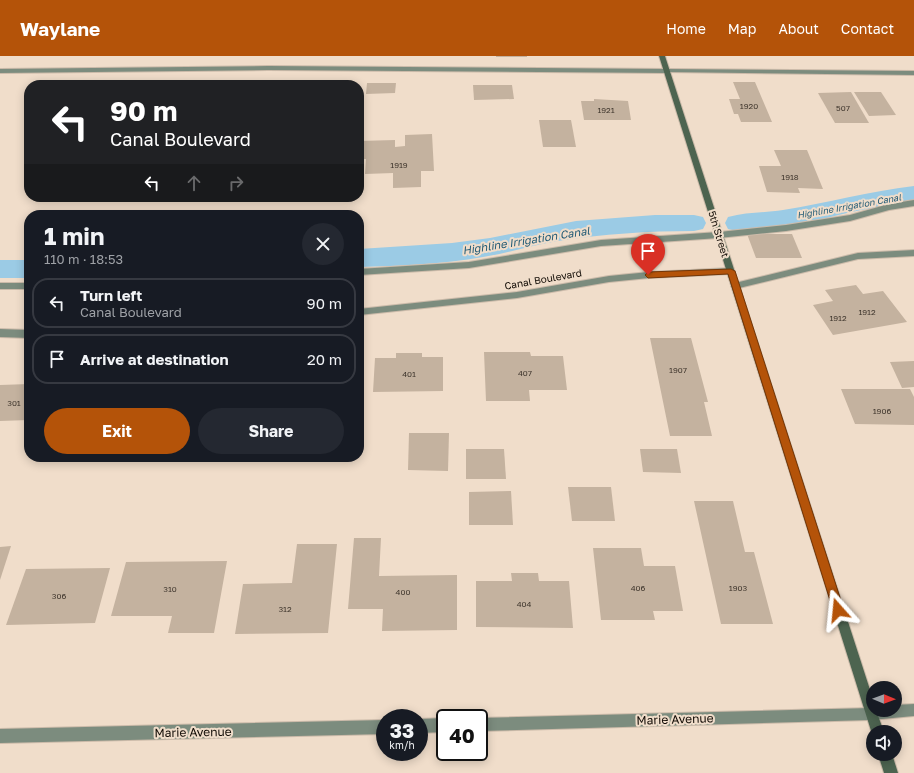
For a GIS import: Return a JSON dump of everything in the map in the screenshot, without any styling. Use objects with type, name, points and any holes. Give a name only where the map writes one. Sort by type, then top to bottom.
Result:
[{"type":"street","name":"5th Street","points":[[662,56],[866,698]]},
{"type":"street","points":[[0,71],[268,68],[914,73]]},
{"type":"street","points":[[364,272],[469,265],[602,243],[720,235],[786,228],[850,218],[914,203]]},
{"type":"street","points":[[735,286],[858,256],[914,253]]},
{"type":"street","name":"Canal Boulevard","points":[[364,311],[517,295],[609,279],[648,275],[731,271]]},
{"type":"street","points":[[0,286],[24,286]]},
{"type":"street","points":[[0,333],[24,334]]},
{"type":"street","name":"Marie Avenue","points":[[902,711],[914,710]]},
{"type":"street","name":"Marie Avenue","points":[[488,724],[866,714]]},
{"type":"street","name":"Marie Avenue","points":[[0,736],[376,727]]},
{"type":"street","points":[[887,761],[891,773]]},
{"type":"building","points":[[527,56],[527,57],[496,57]]},
{"type":"building","points":[[733,82],[755,82],[772,122],[741,122],[738,114],[734,114],[729,99],[740,99]]},
{"type":"building","points":[[367,83],[396,83],[395,93],[366,94]]},
{"type":"building","points":[[473,85],[512,85],[514,99],[474,100]]},
{"type":"building","points":[[851,92],[869,123],[835,123],[818,93]]},
{"type":"building","points":[[854,92],[881,92],[896,115],[869,116]]},
{"type":"building","points":[[594,99],[628,101],[631,120],[584,120],[581,101],[594,101]]},
{"type":"building","points":[[539,120],[571,120],[576,147],[543,147]]},
{"type":"building","points":[[432,134],[434,171],[421,171],[421,187],[393,188],[393,173],[365,174],[366,159],[364,159],[364,141],[395,140],[395,147],[405,146],[405,135]]},
{"type":"building","points":[[774,150],[807,150],[823,189],[798,188],[800,193],[767,192],[759,166],[781,166]]},
{"type":"building","points":[[747,234],[792,234],[802,258],[756,258]]},
{"type":"building","points":[[856,285],[863,294],[883,291],[907,322],[833,335],[813,305],[833,301],[825,290]]},
{"type":"building","points":[[650,338],[691,338],[708,402],[704,402],[712,436],[670,436]]},
{"type":"building","points":[[484,352],[530,352],[531,356],[563,356],[567,390],[529,390],[530,401],[486,401]]},
{"type":"building","points":[[396,353],[422,353],[422,357],[443,357],[443,391],[373,392],[375,358],[396,358]]},
{"type":"building","points":[[914,361],[914,387],[902,388],[890,362]]},
{"type":"building","points":[[24,384],[24,420],[0,421],[0,385]]},
{"type":"building","points":[[841,389],[910,389],[914,397],[914,425],[855,424]]},
{"type":"building","points":[[409,433],[449,433],[448,471],[408,470]]},
{"type":"building","points":[[466,449],[504,449],[506,479],[466,479]]},
{"type":"building","points":[[640,449],[677,449],[681,473],[643,472]]},
{"type":"building","points":[[568,487],[611,487],[615,521],[572,521]]},
{"type":"building","points":[[511,491],[513,525],[469,525],[469,492]]},
{"type":"building","points":[[694,501],[733,501],[745,552],[754,552],[773,624],[721,624]]},
{"type":"building","points":[[354,538],[381,538],[379,576],[457,575],[457,630],[382,631],[383,609],[348,609]]},
{"type":"building","points":[[297,544],[337,544],[328,633],[235,634],[243,584],[292,583]]},
{"type":"building","points":[[11,546],[0,580],[0,547]]},
{"type":"building","points":[[593,548],[641,548],[644,566],[675,566],[683,611],[653,611],[655,620],[601,620]]},
{"type":"building","points":[[227,561],[214,633],[168,633],[172,616],[111,616],[126,562]]},
{"type":"building","points":[[110,568],[95,623],[6,625],[26,569]]},
{"type":"building","points":[[511,573],[538,573],[539,581],[569,581],[573,628],[476,627],[476,581],[512,581]]},
{"type":"waterway","name":"Highline Irrigation Canal","points":[[737,223],[782,219],[869,200],[914,194]]},
{"type":"waterway","name":"Highline Irrigation Canal","points":[[364,258],[421,255],[468,250],[490,247],[537,236],[595,227],[655,223],[694,223]]},
{"type":"waterway","name":"Highline Irrigation Canal","points":[[0,269],[24,269]]},
{"type":"route","points":[[648,275],[731,271],[838,610]]}]
